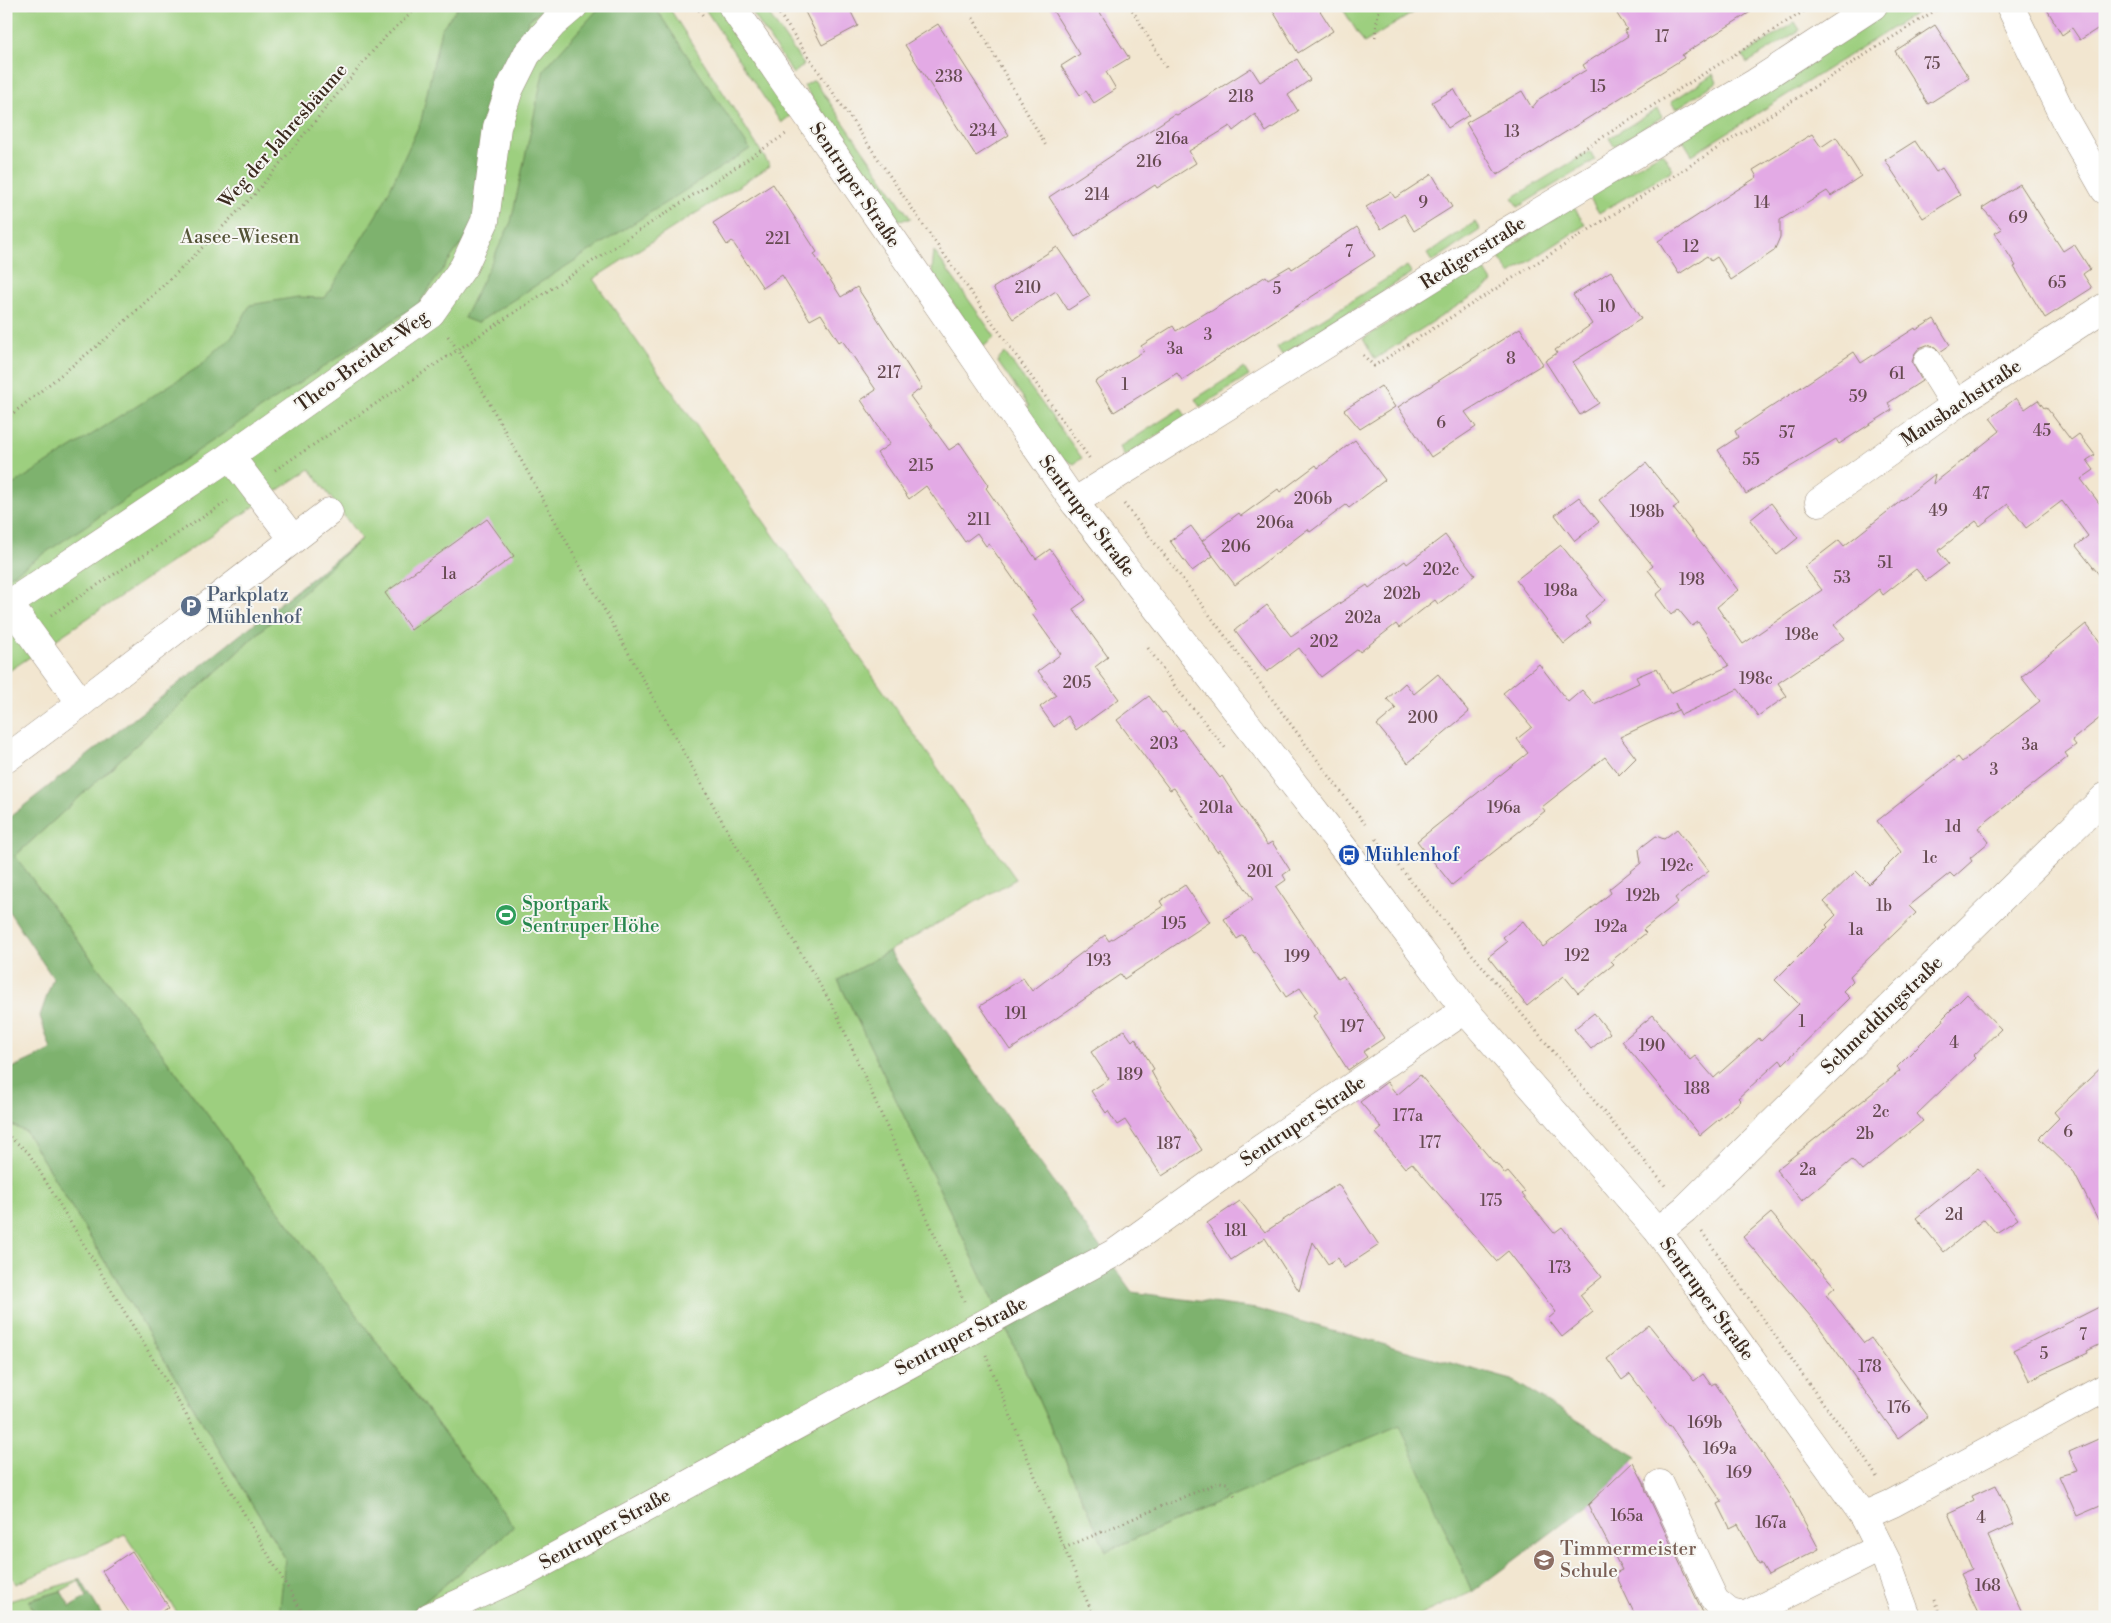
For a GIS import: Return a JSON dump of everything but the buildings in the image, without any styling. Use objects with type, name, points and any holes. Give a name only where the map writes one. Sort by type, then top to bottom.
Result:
[{"type":"street","name":"Theo-Breider-Weg","points":[[8,605],[230,456],[431,313],[464,266],[485,221],[497,127],[509,90],[527,54],[553,24],[574,6]]},
{"type":"street","name":"Sentruper Straße","points":[[732,6],[1074,502],[1350,855],[1465,1010],[1658,1231],[1864,1516],[1880,1548],[1908,1617]]},
{"type":"street","name":"Redigerstraße","points":[[1074,502],[1504,233],[1755,83],[1873,6]]},
{"type":"street","points":[[2010,6],[2064,118],[2105,190]]},
{"type":"street","name":"Mausbachstraße","points":[[1819,502],[1955,405],[2105,307]]},
{"type":"street","points":[[1928,361],[1955,405]]},
{"type":"street","points":[[230,456],[293,539]]},
{"type":"street","points":[[6,759],[82,703],[329,512]]},
{"type":"street","points":[[8,605],[82,703]]},
{"type":"street","name":"Schmeddingstraße","points":[[1658,1231],[1685,1209],[2105,797]]},
{"type":"street","name":"Sentruper Straße","points":[[429,1617],[521,1575],[1116,1252],[1247,1158],[1465,1010]]},
{"type":"street","points":[[1864,1516],[1893,1503],[2105,1388]]},
{"type":"street","points":[[1660,1484],[1715,1601],[1730,1613],[1744,1616],[1880,1548]]},
{"type":"path","name":"Weg der Jahresbäume","points":[[6,419],[108,337],[182,268],[254,195],[382,40],[419,6]]},
{"type":"path","points":[[774,6],[928,232],[1106,481],[1368,828]]},
{"type":"path","points":[[1130,6],[1167,69]]},
{"type":"path","points":[[1375,37],[1378,13],[1382,6]]},
{"type":"path","points":[[1361,354],[1374,366],[1942,6]]},
{"type":"path","points":[[973,18],[1046,146]]},
{"type":"path","points":[[28,630],[784,135]]},
{"type":"path","points":[[458,350],[731,837],[835,1010],[960,1289],[974,1328],[1094,1617]]},
{"type":"path","points":[[1374,836],[1685,1209],[1814,1391],[1866,1459],[1893,1503]]},
{"type":"path","points":[[6,1134],[28,1152],[164,1377],[305,1617]]},
{"type":"path","points":[[1064,1548],[1219,1482],[1227,1483],[1234,1496]]},
{"type":"path","points":[[1934,1599],[1941,1617]]},
{"type":"green space","name":"Sportpark Sentruper Höhe","points":[[6,6],[668,6],[770,166],[593,279],[1016,879],[838,980],[1000,1314],[1106,1551],[1401,1424],[1472,1592],[1415,1617],[406,1617],[514,1527],[15,856],[361,539],[310,469],[6,673]]},
{"type":"green space","points":[[459,6],[546,6],[529,20],[483,126],[477,221],[419,303],[6,579],[6,489],[200,366],[232,337],[250,305],[298,297],[325,298],[383,204],[421,121],[441,29]]},
{"type":"green space","points":[[654,6],[750,149],[477,323],[464,318],[511,222],[544,69],[600,7]]},
{"type":"green space","points":[[703,6],[722,6],[735,24],[730,29],[790,116],[781,123]]},
{"type":"green space","points":[[748,6],[763,6],[804,65],[793,74]]},
{"type":"green space","points":[[1341,6],[1424,6],[1364,43]]},
{"type":"green space","points":[[1888,6],[1927,6],[1692,155],[1681,137]]},
{"type":"green space","points":[[1795,22],[1800,30],[1747,63],[1743,56]]},
{"type":"green space","points":[[1713,74],[1717,82],[1676,109],[1671,102]]},
{"type":"green space","points":[[814,80],[911,219],[894,220],[804,86]]},
{"type":"green space","points":[[1657,109],[1662,117],[1614,146],[1609,138]]},
{"type":"green space","points":[[1590,151],[1595,160],[1518,207],[1512,198]]},
{"type":"green space","points":[[1662,152],[1673,170],[1599,213],[1588,195]]},
{"type":"green space","points":[[1573,206],[1585,225],[1510,274],[1497,255]]},
{"type":"green space","points":[[1475,222],[1480,230],[1432,262],[1427,254]]},
{"type":"green space","points":[[934,251],[995,337],[983,347],[932,272]]},
{"type":"green space","points":[[1481,264],[1493,283],[1375,359],[1363,339]]},
{"type":"green space","points":[[1407,266],[1412,273],[1282,355],[1277,347]]},
{"type":"green space","points":[[1005,353],[1082,458],[1074,464],[1057,455],[1023,410],[1029,406],[997,361]]},
{"type":"green space","points":[[1244,368],[1249,376],[1200,407],[1195,399]]},
{"type":"green space","points":[[1181,408],[1186,417],[1125,456],[1120,447]]},
{"type":"green space","points":[[361,539],[15,856],[514,1527],[406,1617],[279,1617],[285,1558],[26,1132],[6,1122],[6,1071],[51,1050],[40,1016],[53,978],[6,907],[6,820]]},
{"type":"green space","points":[[889,951],[1132,1292],[1256,1309],[1512,1380],[1637,1457],[1592,1502],[1472,1592],[1400,1425],[1106,1551],[1000,1314],[838,980]]},
{"type":"green space","points":[[6,1122],[26,1132],[285,1558],[297,1617],[180,1617],[125,1535],[16,1584],[6,1566]]},
{"type":"green space","points":[[81,1579],[61,1591],[30,1600],[36,1617],[6,1617],[6,1602]]},
{"type":"green space","points":[[81,1580],[103,1617],[36,1617],[29,1601],[61,1591],[70,1607],[87,1597],[79,1581]]},
{"type":"place","name":"Parkplatz Mühlenhof","points":[[191,606]]},
{"type":"place","name":"Mühlenhof","points":[[1349,855]]},
{"type":"place","name":"Sportpark Sentruper Höhe","points":[[506,915]]},
{"type":"place","name":"Timmermeister Schule","points":[[1544,1560]]},
{"type":"park label","name":"Aasee-Wiesen","points":[[240,237]]}]
